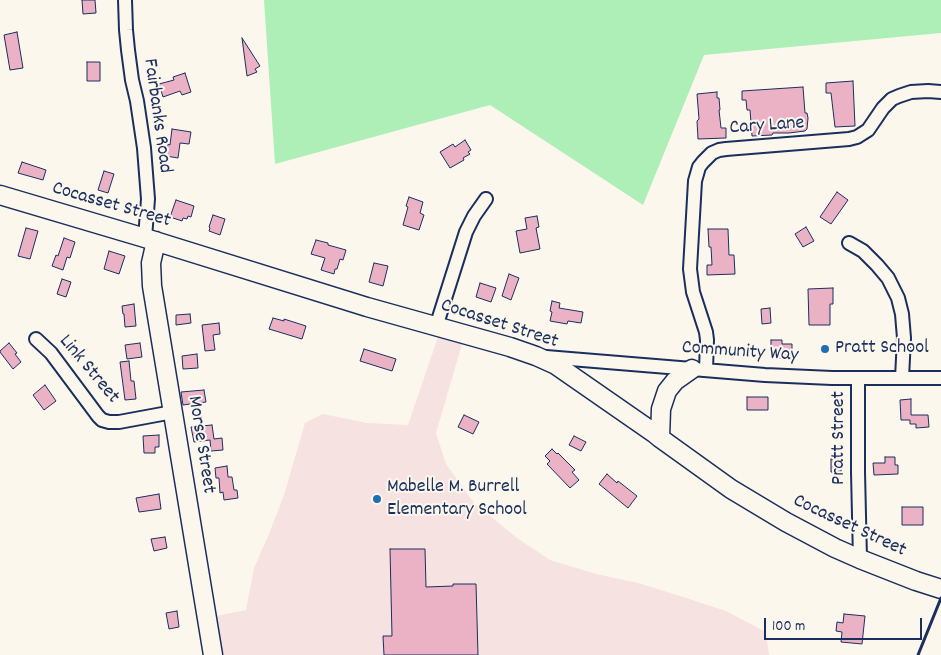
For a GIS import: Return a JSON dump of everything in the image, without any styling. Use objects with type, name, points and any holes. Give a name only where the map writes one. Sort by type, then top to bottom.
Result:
[{"type":"main road","name":"Cocasset Street","points":[[0,195],[151,239],[367,307],[536,356],[556,365],[731,489],[817,539],[860,559],[941,589]]},
{"type":"main road","name":"Morse Street","points":[[151,239],[151,278],[213,655]]},
{"type":"main road","points":[[660,438],[661,408],[667,391],[675,382],[699,369]]},
{"type":"street","name":"Fairbanks Road","points":[[126,0],[128,50],[144,148],[151,239]]},
{"type":"street","name":"Cary Lane","points":[[699,369],[707,340],[693,292],[690,269],[695,181],[702,162],[712,153],[719,150],[835,141],[857,137],[868,130],[882,108],[898,96],[911,92],[941,92]]},
{"type":"street","points":[[436,326],[466,232],[486,198]]},
{"type":"street","points":[[849,243],[863,251],[878,265],[896,293],[903,319],[902,378]]},
{"type":"street","name":"Link Street","points":[[36,339],[51,353],[102,420],[119,422],[173,412]]},
{"type":"street","name":"Community Way","points":[[536,356],[765,375],[941,378]]},
{"type":"street","name":"Pratt Street","points":[[858,378],[860,559]]},
{"type":"shaded area","name":"Mabelle M. Burrell Elementary School","points":[[438,337],[462,344],[436,433],[446,464],[474,503],[517,538],[550,560],[596,574],[638,583],[726,611],[766,632],[769,655],[223,655],[216,616],[246,610],[254,568],[284,495],[305,423],[323,414],[367,423],[408,425]]},
{"type":"green space","points":[[264,0],[941,0],[941,33],[704,55],[643,205],[490,105],[275,164]]},
{"type":"building","points":[[82,0],[95,0],[96,13],[83,14]]},
{"type":"building","points":[[17,32],[23,68],[10,70],[4,35]]},
{"type":"building","points":[[242,38],[260,66],[255,69],[257,72],[247,76]]},
{"type":"building","points":[[87,62],[100,62],[100,81],[87,81]]},
{"type":"building","points":[[185,73],[191,92],[182,95],[180,91],[163,97],[159,84],[174,80],[173,77]]},
{"type":"building","points":[[853,81],[855,126],[835,127],[831,93],[826,93],[826,83]]},
{"type":"building","points":[[803,87],[805,113],[807,113],[808,118],[805,131],[752,136],[750,110],[747,110],[746,100],[742,100],[742,91]]},
{"type":"building","points":[[717,92],[721,128],[726,128],[726,138],[698,139],[697,94]]},
{"type":"building","points":[[172,129],[191,132],[189,144],[180,143],[178,158],[166,156],[168,144],[170,145]]},
{"type":"building","points":[[465,140],[471,150],[468,152],[470,154],[450,168],[440,152],[453,144],[455,147]]},
{"type":"building","points":[[22,162],[46,170],[43,180],[18,173]]},
{"type":"building","points":[[104,171],[114,174],[108,193],[98,190]]},
{"type":"building","points":[[837,192],[848,200],[831,224],[820,217]]},
{"type":"building","points":[[409,197],[423,202],[420,213],[424,215],[419,230],[403,225]]},
{"type":"building","points":[[176,200],[194,206],[191,217],[183,218],[182,221],[170,217]]},
{"type":"building","points":[[213,215],[225,219],[220,235],[209,231]]},
{"type":"building","points":[[537,216],[539,227],[536,228],[540,249],[520,253],[516,231],[527,229],[525,218]]},
{"type":"building","points":[[806,227],[814,241],[803,247],[795,234]]},
{"type":"building","points":[[26,228],[38,231],[30,259],[18,256]]},
{"type":"building","points":[[708,229],[728,229],[729,255],[734,255],[735,274],[707,275],[707,265],[712,265]]},
{"type":"building","points":[[64,238],[75,242],[70,258],[67,257],[63,270],[52,266],[56,255],[58,256]]},
{"type":"building","points":[[316,240],[346,250],[343,260],[340,259],[334,274],[321,270],[325,258],[311,254]]},
{"type":"building","points":[[109,251],[125,256],[119,274],[104,269]]},
{"type":"building","points":[[374,263],[388,266],[383,286],[369,282]]},
{"type":"building","points":[[509,274],[519,278],[511,300],[502,296]]},
{"type":"building","points":[[62,279],[71,282],[66,297],[57,294]]},
{"type":"building","points":[[480,283],[496,288],[491,302],[476,297]]},
{"type":"building","points":[[833,288],[833,304],[830,304],[830,325],[809,325],[808,289]]},
{"type":"building","points":[[552,301],[560,303],[559,308],[583,312],[581,323],[568,321],[567,324],[550,321]]},
{"type":"building","points":[[134,304],[136,326],[125,327],[122,306]]},
{"type":"building","points":[[770,308],[771,323],[762,324],[761,309]]},
{"type":"building","points":[[190,314],[191,323],[176,325],[176,315]]},
{"type":"building","points":[[273,318],[284,321],[284,319],[306,326],[302,339],[269,329]]},
{"type":"building","points":[[219,323],[220,334],[213,335],[215,350],[205,351],[202,325]]},
{"type":"building","points":[[771,340],[782,340],[782,344],[792,344],[792,355],[790,355],[790,358],[771,358]]},
{"type":"building","points":[[9,343],[21,362],[13,369],[0,352]]},
{"type":"building","points":[[140,343],[142,357],[127,359],[125,345]]},
{"type":"building","points":[[364,349],[396,359],[392,371],[360,361]]},
{"type":"building","points":[[197,354],[198,368],[183,369],[182,356]]},
{"type":"building","points":[[129,361],[131,381],[134,381],[136,399],[125,400],[120,362]]},
{"type":"building","points":[[45,385],[56,401],[44,410],[33,395]]},
{"type":"building","points":[[204,390],[206,402],[183,405],[181,392]]},
{"type":"building","points":[[747,397],[768,397],[768,410],[747,410]]},
{"type":"building","points":[[911,399],[911,415],[928,415],[929,427],[916,428],[916,424],[910,424],[910,420],[901,420],[900,400]]},
{"type":"building","points":[[464,415],[479,422],[473,434],[458,427]]},
{"type":"building","points":[[212,425],[214,439],[222,438],[223,450],[211,451],[210,440],[194,442],[191,427]]},
{"type":"building","points":[[159,435],[159,447],[155,447],[155,453],[144,453],[143,436]]},
{"type":"building","points":[[574,436],[586,442],[581,451],[569,445]]},
{"type":"building","points":[[552,449],[575,470],[572,472],[579,480],[570,488],[547,464],[550,461],[545,456]]},
{"type":"building","points":[[885,457],[895,457],[895,465],[898,465],[898,474],[874,475],[873,463],[885,463]]},
{"type":"building","points":[[831,459],[841,459],[841,472],[831,472]]},
{"type":"building","points":[[227,466],[228,477],[232,477],[234,490],[237,490],[238,498],[224,500],[223,492],[220,493],[219,478],[216,478],[215,468]]},
{"type":"building","points":[[607,474],[637,496],[628,508],[599,484]]},
{"type":"building","points":[[159,494],[161,509],[139,512],[136,498]]},
{"type":"building","points":[[902,507],[923,507],[923,525],[902,525]]},
{"type":"building","points":[[165,537],[167,548],[154,551],[151,539]]},
{"type":"building","points":[[390,549],[425,549],[426,587],[476,584],[478,655],[384,655],[383,636],[392,636]]},
{"type":"building","points":[[177,611],[179,627],[169,629],[166,613]]},
{"type":"building","points":[[844,614],[865,616],[862,644],[841,642],[842,632],[836,631],[837,622],[843,623]]},
{"type":"railway","points":[[918,655],[941,598]]},
{"type":"place","name":"Pratt School","points":[[825,349]]},
{"type":"place","name":"Mabelle M. Burrell Elementary School","points":[[377,499]]}]
